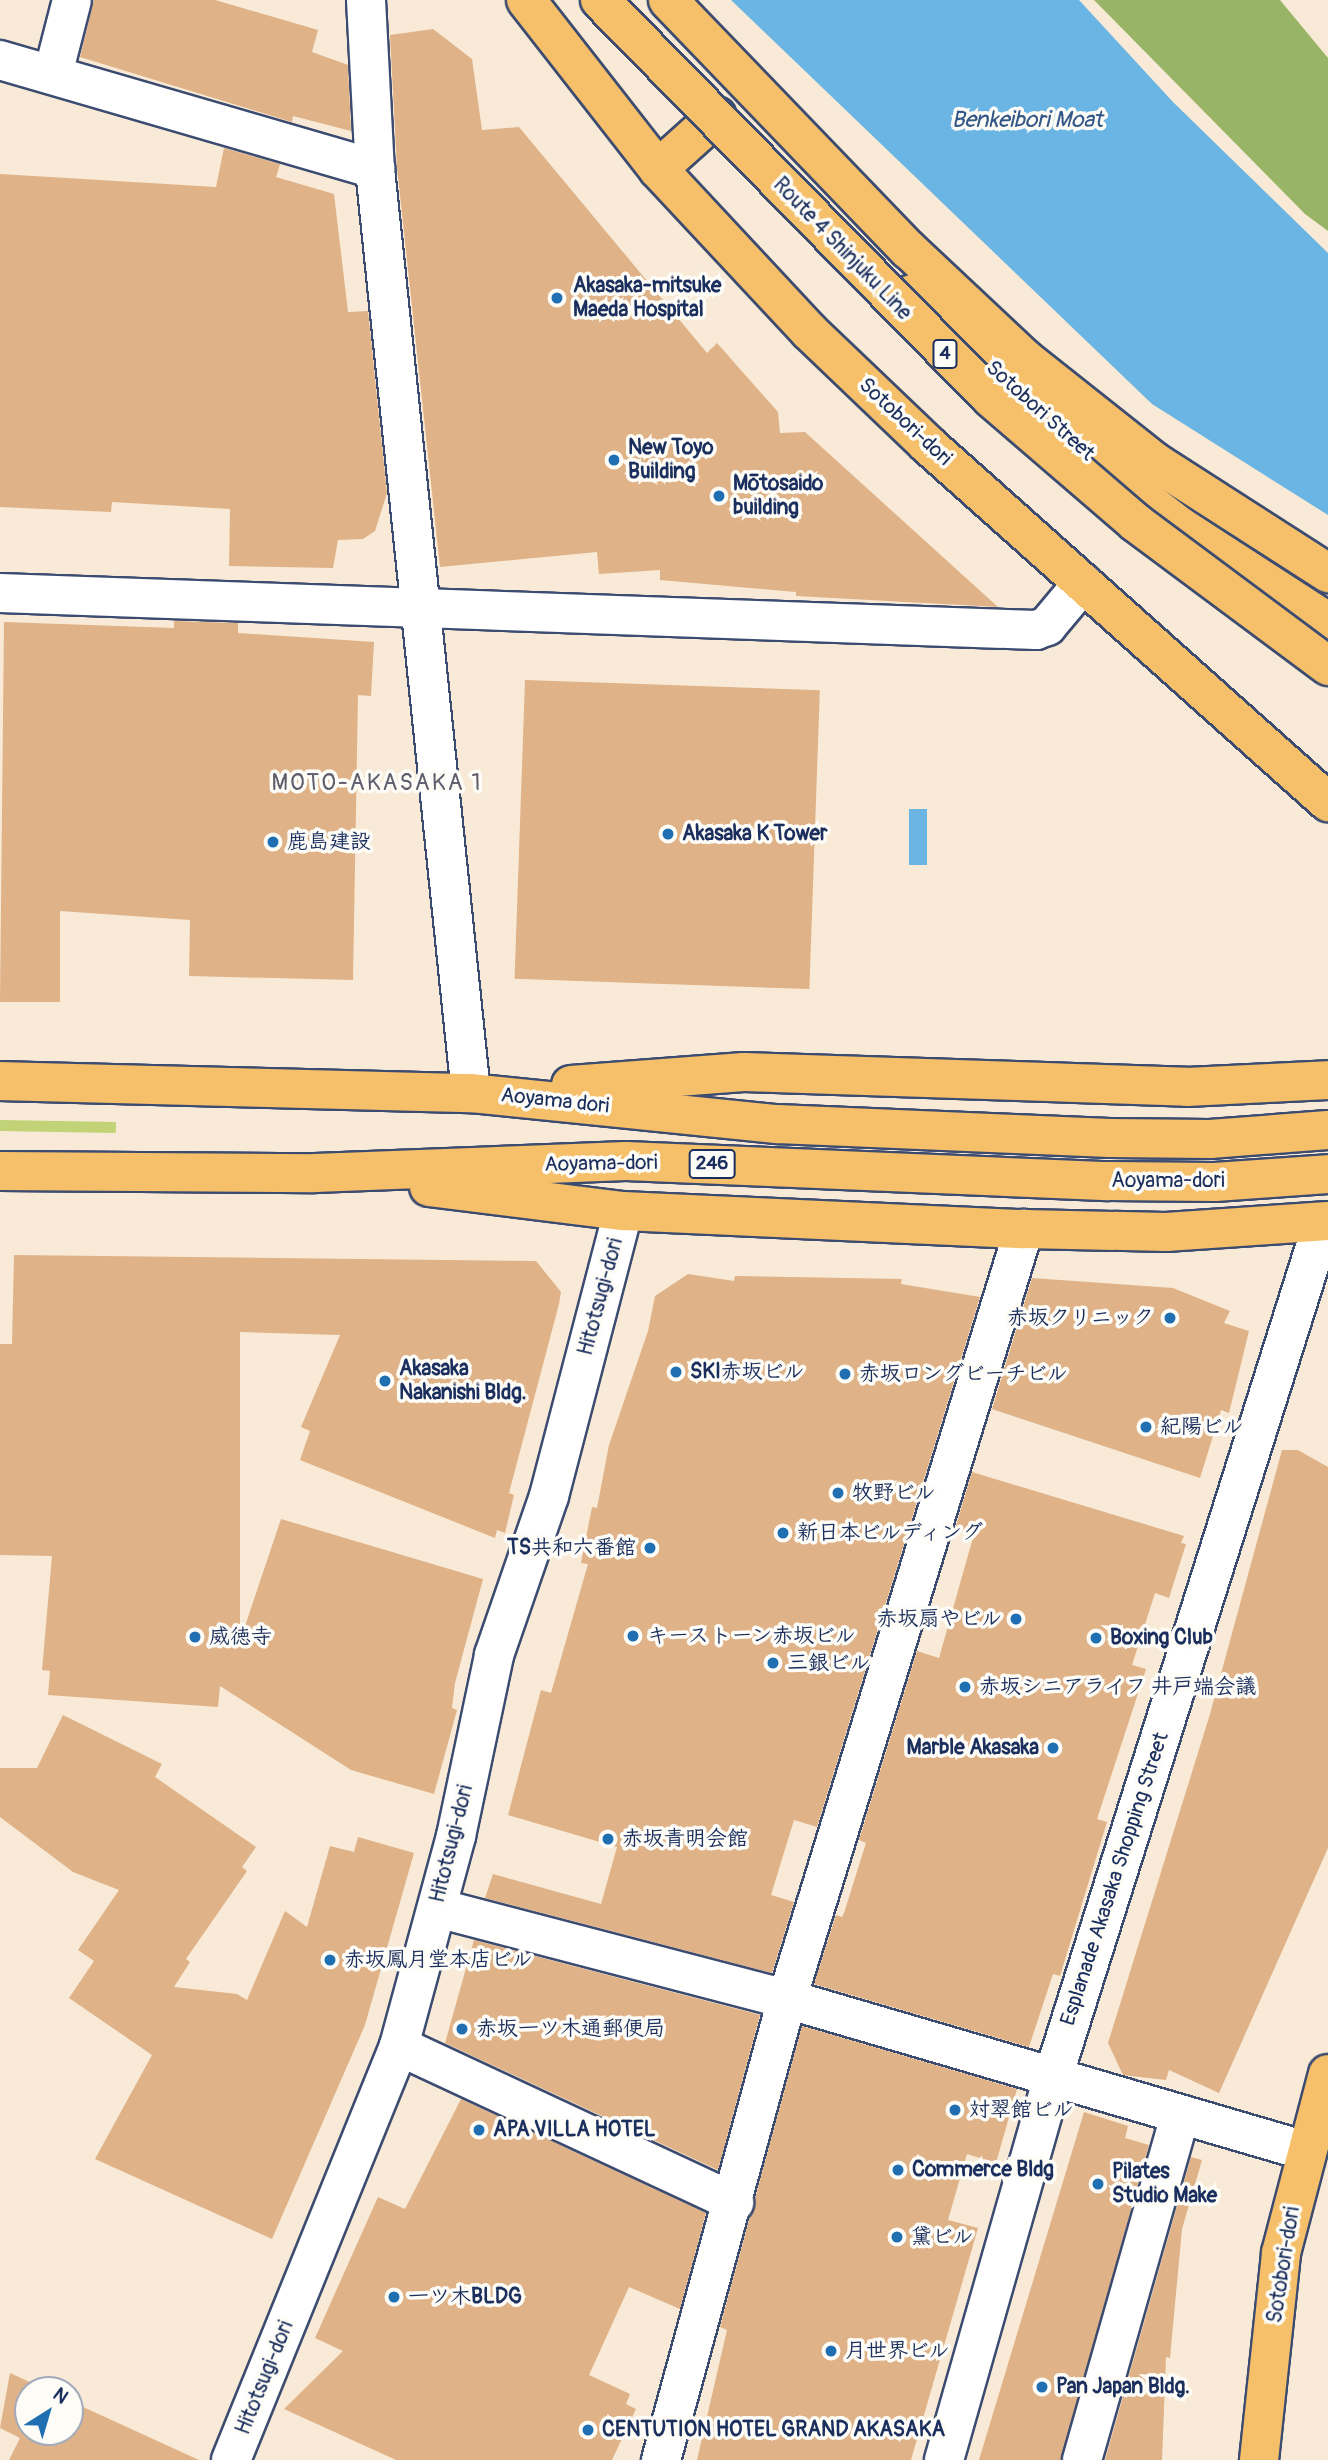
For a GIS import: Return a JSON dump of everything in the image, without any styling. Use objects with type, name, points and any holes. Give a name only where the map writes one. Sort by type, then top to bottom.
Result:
[{"type":"main road","name":"Sotobori-dori","points":[[526,0],[658,169],[810,332],[927,444],[1328,802]]},
{"type":"main road","name":"Route 4 Shinjuku Line","points":[[600,0],[991,398],[1135,522],[1328,666]]},
{"type":"main road","name":"Sotobori Street","points":[[605,0],[718,116],[1085,453],[1178,524],[1292,601]]},
{"type":"main road","name":"4","points":[[668,0],[909,250],[1025,359],[1155,462],[1328,573]]},
{"type":"main road","points":[[658,169],[718,116]]},
{"type":"main road","points":[[1292,601],[1328,622]]},
{"type":"main road","points":[[1292,601],[1328,653]]},
{"type":"main road","points":[[471,1093],[744,1072],[1187,1087],[1328,1080]]},
{"type":"main road","name":"Aoyama dori","points":[[0,1081],[471,1093],[777,1124],[1110,1138]]},
{"type":"main road","name":"Aoyama-dori","points":[[1110,1138],[1210,1139],[1328,1130]]},
{"type":"main road","name":"Aoyama-dori","points":[[0,1171],[315,1173],[626,1161],[1109,1181],[1215,1182],[1328,1174]]},
{"type":"main road","points":[[315,1173],[623,1211],[1024,1230],[1166,1232],[1325,1222]]},
{"type":"main road","name":"Sotobori-dori","points":[[1259,2460],[1281,2253],[1328,2074]]},
{"type":"street","points":[[53,74],[72,0]]},
{"type":"street","points":[[366,0],[375,169],[471,1093]]},
{"type":"street","points":[[0,60],[375,169]]},
{"type":"street","points":[[0,593],[1036,630],[1047,626],[1083,583]]},
{"type":"street","name":"Hitotsugi-dori","points":[[231,2460],[398,2046],[437,1908],[494,1655],[549,1496],[623,1211]]},
{"type":"street","name":"Esplanade Akasaka Shopping Street","points":[[944,2460],[1054,2074],[1325,1222]]},
{"type":"street","points":[[662,2460],[787,1999],[1024,1230]]},
{"type":"street","points":[[437,1908],[787,1999],[1054,2074],[1180,2115],[1306,2151]]},
{"type":"street","points":[[398,2046],[734,2202]]},
{"type":"street","points":[[1082,2460],[1180,2115]]},
{"type":"green space","points":[[1094,0],[1280,0],[1328,58],[1328,231],[1305,214]]},
{"type":"green space","points":[[0,1120],[116,1122],[116,1133],[0,1131]]},
{"type":"water","name":"Benkeibori Moat","points":[[731,0],[1079,0],[1173,102],[1328,253],[1328,515],[1152,404]]},
{"type":"water","points":[[909,809],[927,809],[927,865],[909,865]]},
{"type":"building","points":[[94,0],[215,0],[318,30],[312,52],[348,65],[351,131],[293,116],[292,122],[80,57]]},
{"type":"building","points":[[433,29],[472,59],[482,130],[519,127],[707,353],[717,343],[778,412],[780,433],[805,432],[998,607],[796,596],[796,592],[660,580],[660,570],[599,574],[597,552],[440,567],[397,167],[390,35]]},
{"type":"building","points":[[224,148],[280,164],[276,177],[334,194],[348,312],[368,311],[387,493],[375,531],[363,539],[338,540],[333,568],[229,566],[230,509],[112,502],[111,512],[0,507],[0,174],[216,187]]},
{"type":"building","points":[[174,621],[238,623],[238,633],[374,642],[371,696],[358,695],[353,980],[189,976],[190,920],[60,911],[60,1002],[0,1002],[4,622],[174,628]]},
{"type":"building","name":"Akasaka K Tower","points":[[525,680],[820,690],[809,989],[515,979]]},
{"type":"building","points":[[14,1255],[536,1261],[561,1292],[509,1493],[514,1495],[505,1533],[497,1530],[495,1538],[300,1460],[310,1431],[301,1427],[340,1335],[240,1332],[240,1641],[281,1519],[483,1579],[455,1683],[452,1708],[457,1710],[434,1794],[351,1770],[220,1686],[218,1707],[48,1695],[50,1671],[42,1670],[52,1556],[0,1555],[0,1344],[12,1344]]},
{"type":"building","points":[[688,1274],[734,1281],[735,1276],[902,1279],[901,1284],[980,1297],[817,1827],[794,1820],[771,1895],[794,1902],[772,1973],[485,1898],[493,1874],[601,1904],[617,1847],[508,1815],[541,1690],[551,1693],[588,1564],[581,1563],[592,1507],[597,1508],[609,1445],[648,1331],[655,1296]]},
{"type":"building","points":[[1032,1278],[1173,1288],[1230,1311],[1224,1323],[1249,1331],[1229,1413],[1221,1410],[1200,1478],[992,1409]]},
{"type":"building","points":[[1282,1450],[1298,1450],[1328,1467],[1328,1848],[1219,2093],[1169,2070],[1166,2080],[1123,2075],[1108,2043],[1210,1714]]},
{"type":"building","points":[[972,1472],[1184,1536],[1181,1543],[1186,1544],[1169,1598],[1155,1593],[1132,1665],[1146,1669],[1097,1819],[1107,1822],[1060,1976],[1053,1974],[1029,2047],[814,1984],[836,1915],[842,1917],[844,1913],[866,1843],[859,1840],[917,1651],[939,1658],[974,1534],[955,1529]]},
{"type":"building","points":[[63,1715],[162,1764],[155,1777],[256,1847],[242,1867],[247,1871],[186,1959],[190,1962],[174,1987],[237,1994],[247,2000],[285,1911],[307,1927],[330,1846],[354,1852],[358,1837],[414,1853],[365,2025],[272,2239],[95,2159],[152,2055],[69,1998],[94,1961],[78,1950],[119,1890],[73,1872],[0,1817],[0,1768],[37,1768]]},
{"type":"building","points":[[474,1940],[760,2015],[718,2170],[445,2043]]},
{"type":"building","points":[[802,2026],[1017,2089],[996,2163],[967,2154],[948,2220],[978,2228],[911,2460],[697,2460],[727,2330],[720,2327]]},
{"type":"building","points":[[461,2099],[706,2213],[680,2309],[629,2287],[589,2375],[630,2394],[626,2404],[636,2409],[612,2460],[396,2460],[284,2409],[343,2351],[315,2338],[378,2197],[405,2209]]},
{"type":"building","points":[[1084,2112],[1128,2126],[1125,2138],[1149,2145],[1061,2460],[979,2460]]},
{"type":"building","points":[[1191,2157],[1202,2160],[1182,2229],[1170,2358],[1166,2357],[1162,2460],[1105,2460]]},
{"type":"building","points":[[10,2373],[17,2376],[14,2376],[14,2435],[0,2428]]},
{"type":"building","points":[[84,2407],[199,2460],[9,2460],[16,2446],[84,2446]]},
{"type":"place","name":"Akasaka-mitsuke Maeda Hospital","points":[[557,298]]},
{"type":"place","name":"New Toyo Building","points":[[614,460]]},
{"type":"place","name":"Mōtosaido building","points":[[719,496]]},
{"type":"place","name":"Akasaka K Tower","points":[[668,834]]},
{"type":"place","name":"鹿島建設","points":[[273,842]]},
{"type":"place","name":"赤坂クリニック","points":[[1170,1318]]},
{"type":"place","name":"SKI赤坂ビル","points":[[676,1372]]},
{"type":"place","name":"赤坂ロングビーチビル","points":[[845,1374]]},
{"type":"place","name":"Akasaka Nakanishi Bldg.","points":[[385,1381]]},
{"type":"place","name":"紀陽ビル","points":[[1146,1427]]},
{"type":"place","name":"牧野ビル","points":[[838,1493]]},
{"type":"place","name":"新日本ビルディング","points":[[783,1533]]},
{"type":"place","name":"TS共和六番館","points":[[650,1548]]},
{"type":"place","name":"赤坂扇やビル","points":[[1016,1619]]},
{"type":"place","name":"キーストーン赤坂ビル","points":[[633,1636]]},
{"type":"place","name":"威徳寺","points":[[195,1637]]},
{"type":"place","name":"Boxing Club","points":[[1096,1638]]},
{"type":"place","name":"三銀ビル","points":[[773,1663]]},
{"type":"place","name":"赤坂シニアライフ 井戸端会議","points":[[965,1687]]},
{"type":"place","name":"Marble Akasaka","points":[[1053,1748]]},
{"type":"place","name":"赤坂青明会館","points":[[608,1839]]},
{"type":"place","name":"赤坂鳳月堂本店ビル","points":[[330,1960]]},
{"type":"place","name":"赤坂一ツ木通郵便局","points":[[462,2029]]},
{"type":"place","name":"対翠館ビル","points":[[955,2110]]},
{"type":"place","name":"APA VILLA HOTEL","points":[[479,2130]]},
{"type":"place","name":"Commerce Bldg","points":[[898,2170]]},
{"type":"place","name":"Pilates Studio Make","points":[[1098,2184]]},
{"type":"place","name":"黛ビル","points":[[897,2237]]},
{"type":"place","name":"一ツ木BLDG","points":[[394,2297]]},
{"type":"place","name":"月世界ビル","points":[[831,2351]]},
{"type":"place","name":"Pan Japan Bldg.","points":[[1042,2387]]},
{"type":"place","name":"CENTUTION HOTEL GRAND AKASAKA","points":[[588,2430]]},
{"type":"district","name":"MOTO-AKASAKA 1","points":[[377,783]]}]
